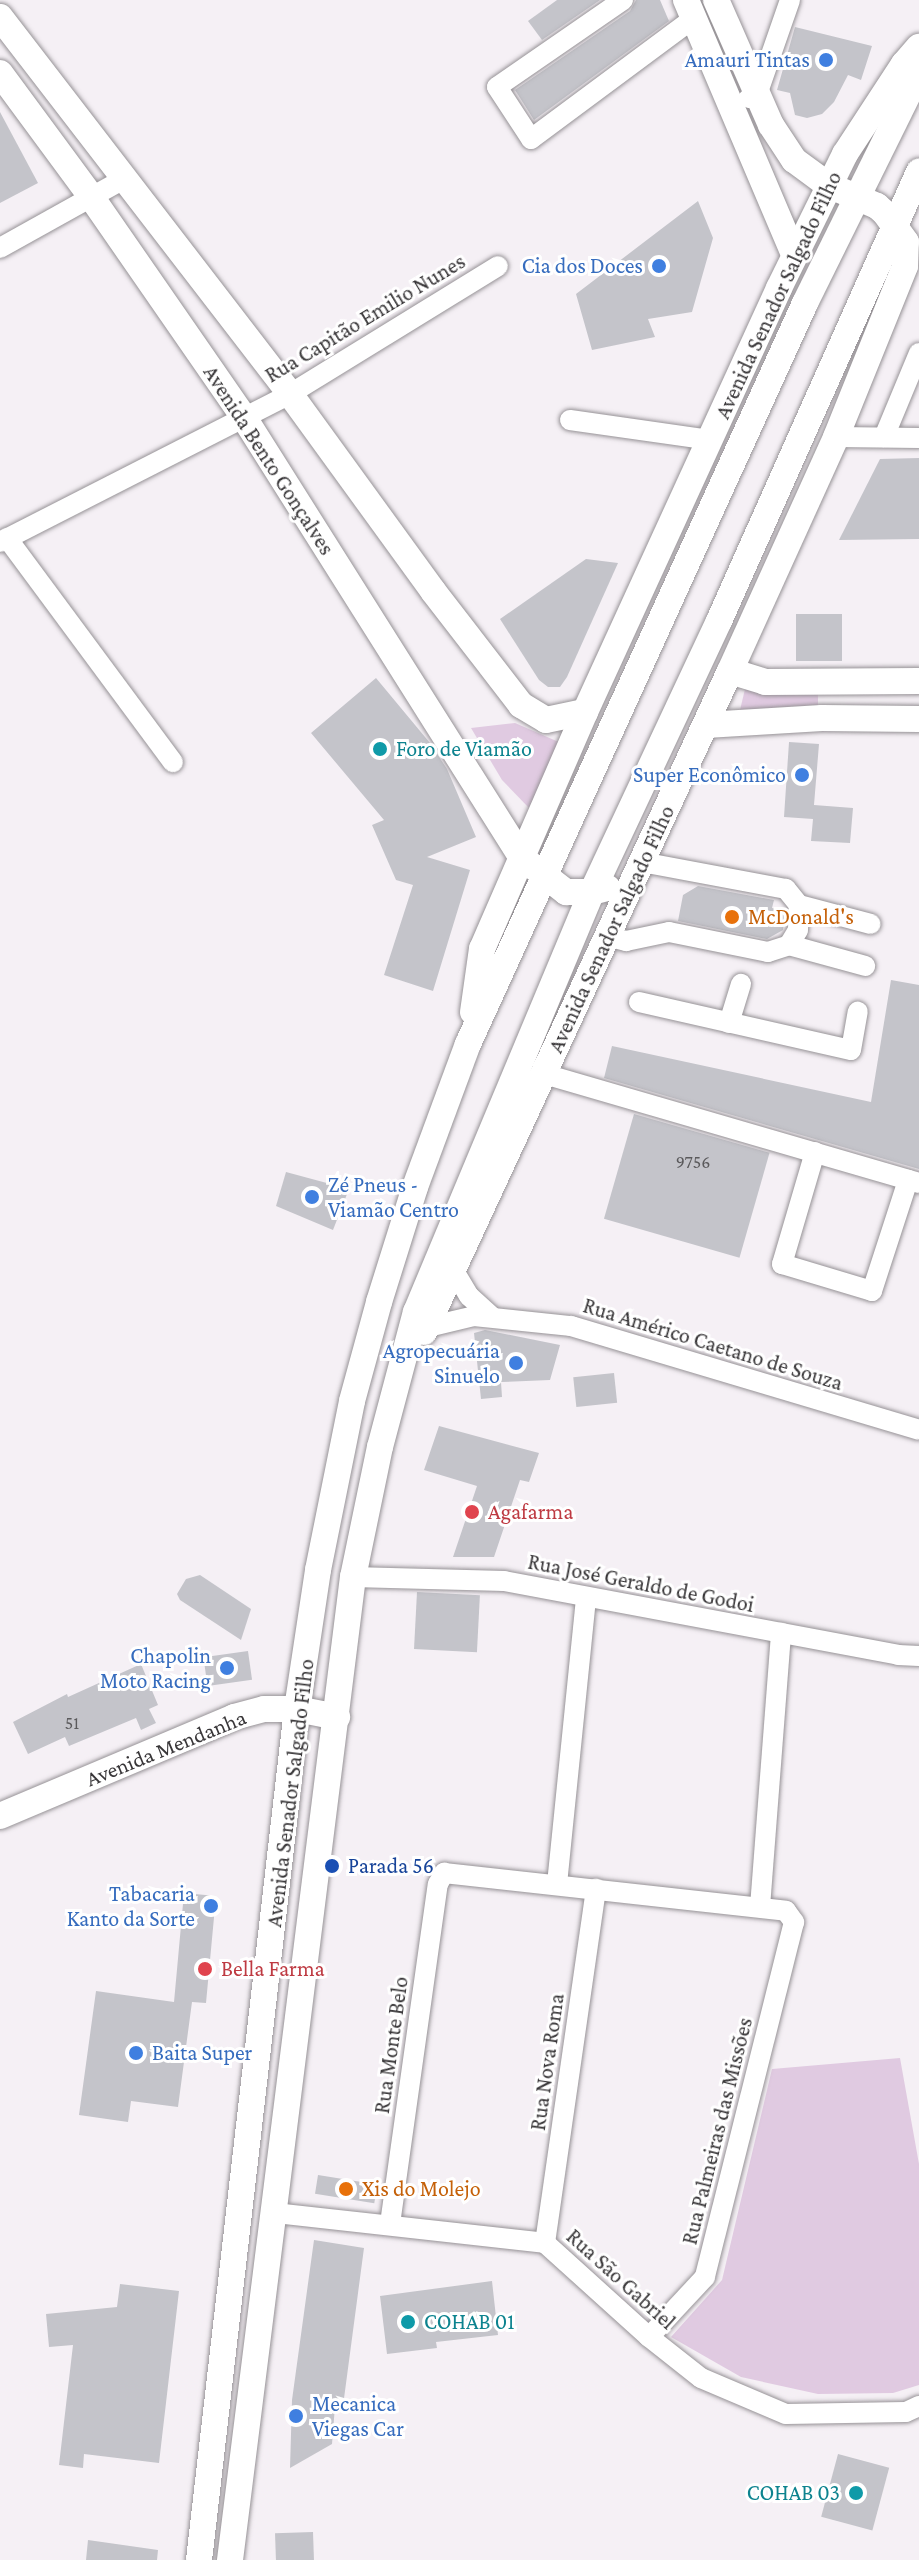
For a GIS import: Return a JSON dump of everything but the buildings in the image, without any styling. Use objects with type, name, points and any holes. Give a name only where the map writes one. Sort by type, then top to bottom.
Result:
[{"type":"main road","points":[[716,0],[771,125],[794,160],[828,185],[877,206],[895,224]]},
{"type":"main road","points":[[690,9],[794,255]]},
{"type":"main road","points":[[0,17],[290,394],[433,591],[521,705],[546,720],[585,712]]},
{"type":"main road","name":"Avenida Senador Salgado Filho","points":[[468,1044],[482,949],[585,712],[828,185],[904,64],[919,47]]},
{"type":"main road","name":"Avenida Senador Salgado Filho","points":[[199,2560],[297,1709],[318,1570],[352,1401],[415,1187],[468,1044],[854,197],[919,72]]},
{"type":"main road","name":"Avenida Bento Gonçalves","points":[[0,73],[92,198],[243,416],[522,858],[543,878]]},
{"type":"main road","name":"Avenida Senador Salgado Filho","points":[[230,2560],[353,1577],[380,1447],[416,1312],[453,1217],[592,892],[804,434],[919,171]]},
{"type":"main road","name":"Avenida Senador Salgado Filho","points":[[403,1365],[428,1327],[836,437],[905,266],[906,242],[895,224]]},
{"type":"main road","points":[[730,671],[765,682],[919,681]]},
{"type":"main road","points":[[822,684],[822,718]]},
{"type":"main road","points":[[706,725],[822,718],[919,719]]},
{"type":"main road","points":[[501,822],[506,893]]},
{"type":"main road","points":[[543,878],[566,892],[592,892],[620,882],[640,866]]},
{"type":"main road","name":"Avenida Mendanha","points":[[0,1816],[234,1717],[264,1709],[297,1709],[337,1717]]},
{"type":"street","points":[[623,0],[497,87],[531,139],[690,9]]},
{"type":"street","points":[[733,108],[758,92],[790,0]]},
{"type":"street","points":[[0,248],[124,179]]},
{"type":"street","name":"Rua Capitão Emilio Nunes","points":[[4,540],[290,394],[498,266]]},
{"type":"street","points":[[884,437],[919,353]]},
{"type":"street","points":[[570,420],[710,440]]},
{"type":"street","points":[[836,437],[919,438]]},
{"type":"street","points":[[4,540],[173,762]]},
{"type":"street","points":[[640,866],[786,889],[799,905],[871,924]]},
{"type":"street","points":[[789,945],[798,930],[799,905]]},
{"type":"street","points":[[607,936],[626,941],[669,932],[768,952],[789,945],[865,966]]},
{"type":"street","points":[[729,1023],[741,984]]},
{"type":"street","points":[[639,1002],[851,1050],[858,1012]]},
{"type":"street","points":[[544,1074],[815,1152],[914,1182],[872,1291],[782,1264],[815,1152]]},
{"type":"street","points":[[454,1271],[469,1296],[491,1316]]},
{"type":"street","name":"Rua Américo Caetano de Souza","points":[[428,1327],[458,1318],[491,1316],[571,1326],[919,1430]]},
{"type":"street","name":"Rua José Geraldo de Godoi","points":[[353,1577],[415,1576],[504,1581],[919,1656]]},
{"type":"street","points":[[586,1597],[557,1884],[760,1907],[781,1633]]},
{"type":"street","name":"Rua Monte Belo","points":[[390,2224],[438,1884],[444,1873],[557,1884]]},
{"type":"street","name":"Rua Nova Roma","points":[[545,2243],[596,1889]]},
{"type":"street","name":"Rua Palmeiras das Missões","points":[[649,2337],[705,2277],[793,1916],[786,1911],[760,1907]]},
{"type":"street","name":"Rua São Gabriel","points":[[275,2213],[545,2243],[649,2337],[701,2378],[786,2414],[906,2412],[919,2406]]},
{"type":"shaded area","points":[[746,685],[818,688],[818,705],[740,710]]},
{"type":"shaded area","points":[[515,723],[561,743],[529,808],[502,780],[471,728]]},
{"type":"shaded area","points":[[900,2058],[919,2164],[919,2385],[893,2393],[818,2394],[741,2377],[671,2337],[722,2280],[772,2069]]},
{"type":"place","name":"Amauri Tintas","points":[[826,60]]},
{"type":"place","name":"Cia dos Doces","points":[[659,266]]},
{"type":"place","name":"Foro de Viamão","points":[[380,749]]},
{"type":"place","name":"Super Econômico","points":[[802,775]]},
{"type":"place","name":"McDonald's","points":[[732,917]]},
{"type":"place","name":"Zé Pneus - Viamão Centro","points":[[312,1197]]},
{"type":"place","name":"Agropecuária Sinuelo","points":[[516,1363]]},
{"type":"place","name":"Agafarma","points":[[472,1512]]},
{"type":"place","name":"Chapolin Moto Racing","points":[[227,1668]]},
{"type":"place","name":"Parada 56","points":[[332,1866]]},
{"type":"place","name":"Tabacaria Kanto da Sorte","points":[[211,1906]]},
{"type":"place","name":"Bella Farma","points":[[205,1969]]},
{"type":"place","name":"Baita Super","points":[[136,2053]]},
{"type":"place","name":"Xis do Molejo","points":[[346,2189]]},
{"type":"place","name":"COHAB 01","points":[[408,2322]]},
{"type":"place","name":"Mecanica Viegas Car","points":[[296,2416]]},
{"type":"place","name":"COHAB 03","points":[[856,2493]]}]
